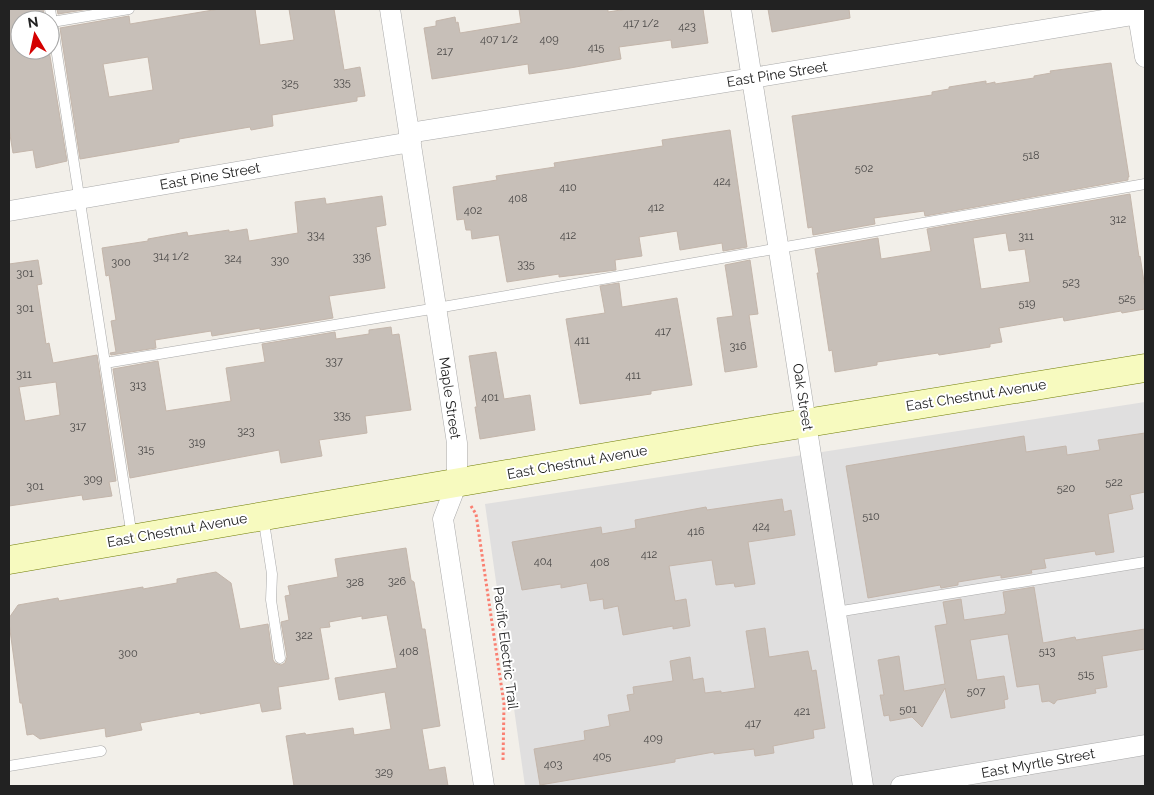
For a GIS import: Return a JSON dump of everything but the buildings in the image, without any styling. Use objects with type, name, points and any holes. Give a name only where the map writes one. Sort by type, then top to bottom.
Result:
[{"type":"street","name":"Maple Street","points":[[390,9],[437,308],[457,450],[457,483],[443,519],[484,786]]},
{"type":"street","name":"Oak Street","points":[[741,9],[807,423],[862,786]]},
{"type":"street","name":"East Pine Street","points":[[9,210],[752,78],[1140,12]]},
{"type":"street","points":[[1140,12],[1145,57]]},
{"type":"street","name":"East Chestnut Avenue","points":[[9,560],[807,423],[1145,368]]},
{"type":"street","name":"East Myrtle Street","points":[[901,786],[1145,745]]},
{"type":"lane","points":[[60,21],[129,9]]},
{"type":"lane","points":[[58,60],[132,538]]},
{"type":"lane","points":[[105,362],[437,308],[1145,184]]},
{"type":"lane","points":[[263,515],[272,574],[271,600],[280,658]]},
{"type":"lane","points":[[836,612],[1145,562]]},
{"type":"lane","points":[[9,766],[101,751]]},
{"type":"path","name":"Pacific Electric Trail","points":[[476,514],[504,704],[503,763]]},
{"type":"shaded area","points":[[1145,402],[1145,786],[525,786],[485,504]]}]
